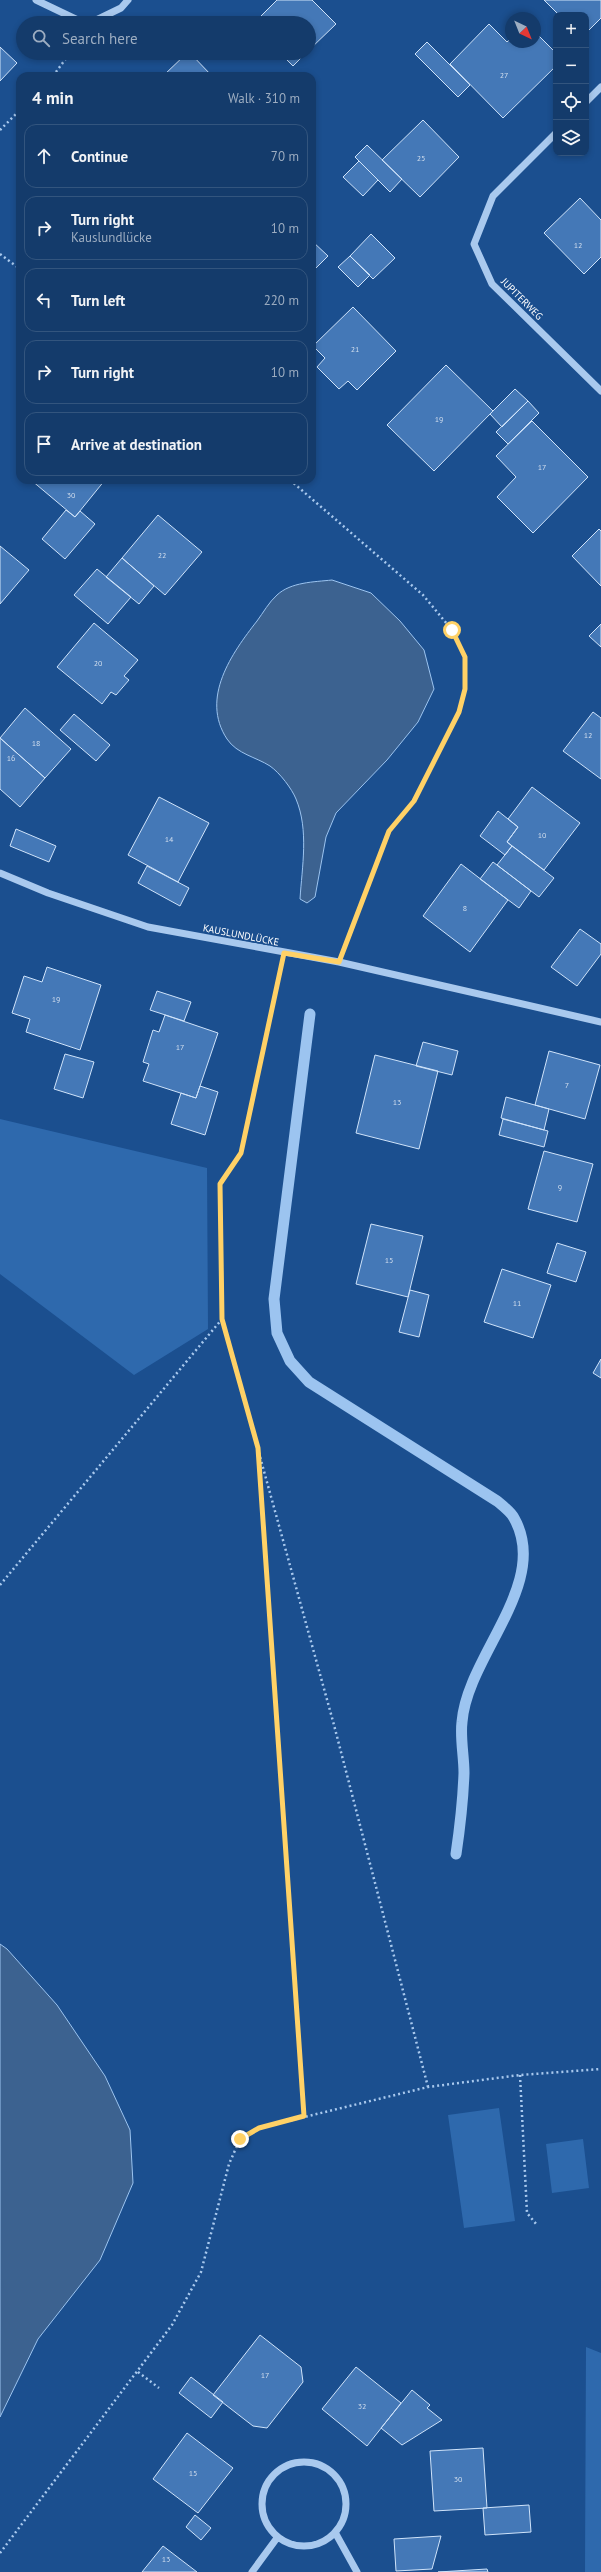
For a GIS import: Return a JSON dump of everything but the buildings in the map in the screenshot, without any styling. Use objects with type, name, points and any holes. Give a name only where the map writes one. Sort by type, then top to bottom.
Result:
[{"type":"street","points":[[36,0],[69,16]]},
{"type":"street","points":[[104,16],[121,8],[128,0]]},
{"type":"street","points":[[589,99],[601,87]]},
{"type":"street","name":"JUPITERWEG","points":[[553,135],[493,196],[474,244],[492,284],[601,391]]},
{"type":"street","name":"KAUSLUNDLÜCKE","points":[[0,873],[48,893],[148,927],[339,962],[601,1022]]},
{"type":"street","points":[[310,2461],[332,2471],[345,2490],[347,2511],[336,2534],[321,2544],[304,2547],[288,2544],[277,2538],[262,2517],[261,2499],[273,2474],[290,2462],[310,2461]]},
{"type":"street","points":[[336,2534],[357,2572]]},
{"type":"street","points":[[252,2572],[277,2538]]},
{"type":"path","points":[[58,72],[62,68],[66,60]]},
{"type":"path","points":[[0,130],[16,114]]},
{"type":"path","points":[[0,254],[16,266]]},
{"type":"path","points":[[295,484],[423,595],[452,630],[465,657],[465,689],[459,712],[414,801],[389,831],[339,962]]},
{"type":"path","points":[[284,953],[241,1153],[220,1184],[222,1319],[334,1725],[428,2087]]},
{"type":"path","points":[[0,1585],[222,1319]]},
{"type":"path","points":[[258,1448],[304,2116]]},
{"type":"path","points":[[0,2553],[172,2325],[201,2272],[229,2164],[240,2139],[259,2128],[428,2087],[520,2075],[601,2069]]},
{"type":"path","points":[[520,2075],[528,2213],[537,2225]]},
{"type":"path","points":[[138,2372],[159,2388]]},
{"type":"shaded area","points":[[332,580],[371,593],[400,621],[424,650],[434,689],[418,722],[387,760],[336,813],[326,837],[315,897],[307,903],[300,899],[304,836],[300,811],[296,799],[285,781],[274,769],[265,763],[241,752],[227,739],[220,723],[217,708],[218,692],[222,677],[229,662],[247,634],[274,598],[289,587],[310,582]]},
{"type":"shaded area","points":[[0,1119],[207,1168],[208,1329],[134,1375],[0,1274]]},
{"type":"shaded area","points":[[0,1944],[7,1949],[57,2005],[105,2076],[130,2130],[133,2183],[100,2260],[38,2339],[0,2417]]},
{"type":"shaded area","points":[[499,2108],[515,2221],[464,2228],[448,2115]]},
{"type":"shaded area","points":[[583,2139],[589,2188],[552,2193],[546,2144]]},
{"type":"shaded area","points":[[586,2347],[601,2353],[601,2572],[585,2572]]},
{"type":"waterway","points":[[310,1014],[274,1299],[277,1333],[290,1361],[309,1382],[497,1501],[513,1516],[523,1543],[522,1568],[515,1594],[504,1620],[477,1671],[467,1697],[462,1722],[464,1773],[456,1854]]},
{"type":"route","points":[[240,2139],[259,2128],[304,2116],[258,1448],[222,1319],[220,1184],[241,1153],[284,953],[339,962],[389,831],[414,801],[459,712],[465,689],[465,657],[452,630]]}]
